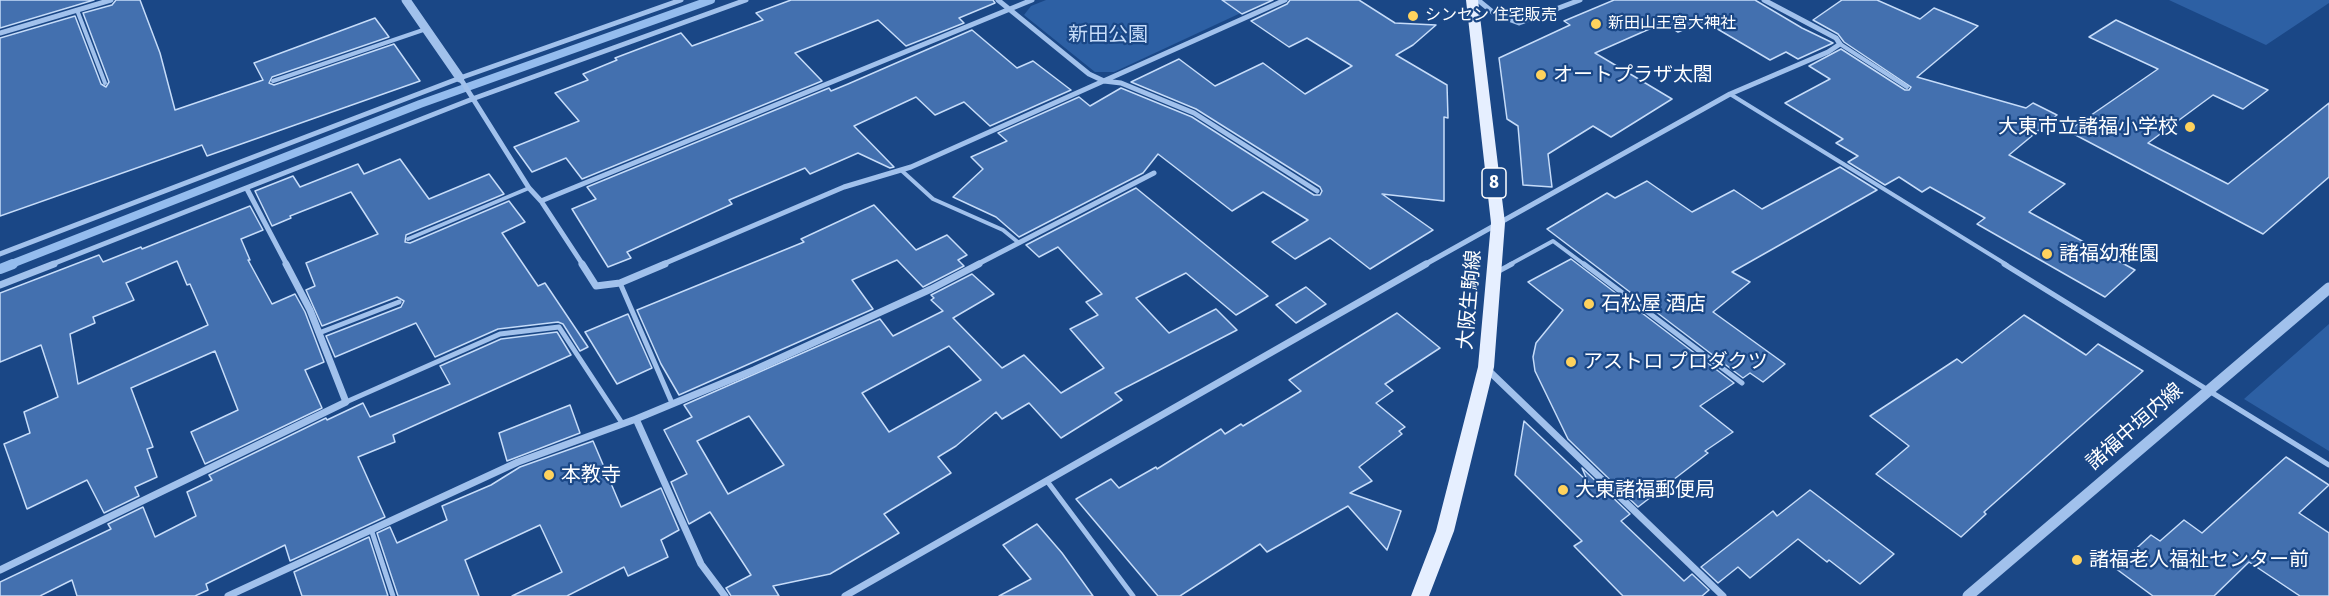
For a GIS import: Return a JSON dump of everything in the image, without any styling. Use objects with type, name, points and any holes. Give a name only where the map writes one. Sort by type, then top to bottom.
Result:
[{"type":"main road","name":"大阪生駒線","points":[[1420,596],[1444,531],[1486,368],[1498,223],[1472,0]]},
{"type":"street","points":[[0,33],[111,0]]},
{"type":"street","points":[[406,0],[475,98],[529,188],[541,201],[596,286],[620,283],[844,187],[901,170],[1285,0]]},
{"type":"street","points":[[0,254],[681,0]]},
{"type":"street","points":[[0,285],[475,98],[746,0]]},
{"type":"street","points":[[998,0],[1089,74],[1104,81],[1121,83],[1194,113],[1317,191]]},
{"type":"street","points":[[541,201],[1032,0]]},
{"type":"street","points":[[1478,0],[1495,14],[1519,23],[1580,0]]},
{"type":"street","points":[[845,596],[1498,223],[1730,94],[1840,44],[1836,38],[1764,0]]},
{"type":"street","points":[[228,596],[518,462],[636,419],[764,366],[931,289],[1154,173]]},
{"type":"street","points":[[0,570],[346,402],[309,310],[247,189]]},
{"type":"street","name":"諸福中垣内線","points":[[1968,596],[2329,288]]},
{"type":"street","points":[[1486,368],[1723,596]]},
{"type":"street","points":[[636,419],[701,564],[725,596]]},
{"type":"lane","points":[[77,10],[105,83]]},
{"type":"lane","points":[[273,81],[426,29]]},
{"type":"lane","points":[[1840,44],[1907,87]]},
{"type":"lane","points":[[1730,94],[2329,465]]},
{"type":"lane","points":[[901,170],[933,199],[1003,230],[1018,243]]},
{"type":"lane","points":[[408,239],[529,188]]},
{"type":"lane","points":[[1493,274],[1553,241],[1742,383]]},
{"type":"lane","points":[[620,283],[672,403]]},
{"type":"lane","points":[[319,333],[399,302]]},
{"type":"lane","points":[[346,402],[500,334],[559,327],[622,423]]},
{"type":"lane","points":[[1047,481],[1133,596]]},
{"type":"lane","points":[[371,529],[393,596]]},
{"type":"green space","name":"新田公園","points":[[1046,0],[1229,0],[1245,11],[1114,72],[1095,72],[1024,15],[1031,6]]},
{"type":"green space","points":[[2169,0],[2329,0],[2329,3],[2266,45]]},
{"type":"green space","points":[[2329,324],[2329,451],[2244,399]]},
{"type":"building","points":[[0,0],[94,0],[0,28]]},
{"type":"building","points":[[116,0],[140,0],[160,53],[175,110],[263,80],[254,63],[375,18],[389,37],[272,77],[269,83],[274,85],[394,44],[420,81],[207,156],[202,145],[0,216],[0,38],[75,16],[101,84],[106,87],[109,82],[83,13],[112,5]]},
{"type":"building","points":[[791,0],[993,0],[995,3],[959,18],[964,23],[906,46],[878,20],[795,53],[822,81],[582,179],[566,158],[532,172],[514,147],[579,121],[555,93],[588,80],[583,74],[617,60],[615,58],[681,33],[692,46],[763,20],[756,13]]},
{"type":"building","points":[[1222,0],[1273,0],[1242,14]]},
{"type":"building","points":[[1290,0],[1359,0],[1395,23],[1436,25],[1413,45],[1396,55],[1447,85],[1448,118],[1444,117],[1444,201],[1382,194],[1433,230],[1370,269],[1330,238],[1295,259],[1272,242],[1308,220],[1263,192],[1232,211],[1158,154],[1143,173],[1019,237],[996,217],[953,197],[983,169],[971,157],[1007,141],[998,133],[1079,97],[1090,106],[1121,88],[1192,117],[1314,195],[1320,195],[1322,191],[1320,187],[1196,109],[1131,82],[1179,59],[1215,86],[1263,63],[1305,94],[1352,66],[1307,38],[1289,47],[1251,21],[1287,4]]},
{"type":"building","points":[[1614,0],[1755,0],[1802,28],[1833,43],[1798,59],[1786,52],[1770,60],[1704,21],[1678,32],[1663,23],[1595,53],[1672,99],[1611,137],[1593,126],[1548,154],[1552,187],[1523,185],[1518,126],[1507,119],[1499,58],[1570,25],[1564,21]]},
{"type":"building","points":[[1842,0],[1877,0],[1920,19],[1934,8],[1978,26],[1917,77],[2026,108],[2033,103],[2057,115],[2009,155],[2065,184],[2029,212],[2135,270],[2105,297],[1977,224],[1985,218],[1930,187],[1922,192],[1899,177],[1885,185],[1848,162],[1858,156],[1836,143],[1843,139],[1785,103],[1830,79],[1809,66],[1841,49],[1905,90],[1911,87],[1844,42],[1838,34],[1813,20]]},
{"type":"building","points":[[2116,20],[2268,90],[2243,109],[2213,95],[2148,143],[2228,184],[2329,103],[2329,177],[2263,234],[2068,131],[2158,69],[2089,37]]},
{"type":"building","points":[[972,30],[1017,68],[1033,61],[1071,90],[990,126],[964,102],[935,115],[916,97],[854,126],[894,167],[890,168],[858,153],[810,174],[805,168],[729,200],[732,204],[627,252],[631,258],[608,267],[572,209],[596,199],[587,187],[829,88],[831,91]]},
{"type":"building","points":[[400,159],[429,199],[489,174],[504,194],[406,235],[405,242],[410,243],[509,201],[525,222],[502,233],[538,286],[545,283],[588,347],[580,351],[563,324],[558,322],[498,329],[435,357],[416,323],[335,357],[326,336],[401,307],[404,301],[397,297],[322,326],[306,290],[315,286],[306,263],[378,234],[351,192],[290,216],[291,218],[272,226],[255,191],[293,176],[300,187],[358,164],[364,174]]},
{"type":"building","points":[[1840,167],[1877,190],[1732,272],[1750,282],[1713,312],[1785,364],[1763,382],[1750,373],[1743,378],[1547,229],[1607,193],[1615,198],[1647,181],[1692,212],[1734,190],[1762,209]]},
{"type":"building","points":[[1136,188],[1268,296],[1236,315],[1186,273],[1136,298],[1169,333],[1216,309],[1237,330],[1115,393],[1122,400],[1061,438],[1029,403],[1002,419],[996,412],[956,446],[938,457],[951,473],[884,514],[899,533],[830,574],[773,586],[779,596],[731,596],[726,588],[751,575],[710,512],[689,524],[671,482],[687,474],[664,430],[692,417],[684,405],[880,319],[893,336],[943,311],[931,300],[934,298],[931,295],[972,274],[994,294],[953,318],[1002,368],[1024,355],[1061,393],[1104,368],[1070,329],[1098,315],[1086,302],[1102,294],[1058,247],[1039,257],[1026,245]],"holes":[[[949,346],[981,380],[889,432],[862,393]],[[749,416],[784,465],[728,494],[697,441]]]},
{"type":"building","points":[[874,205],[916,250],[947,235],[967,255],[958,260],[964,266],[923,287],[897,260],[852,280],[873,309],[679,395],[661,364],[637,310],[804,242],[801,239]]},
{"type":"building","points":[[250,206],[263,230],[241,239],[250,260],[248,260],[272,304],[295,294],[305,312],[324,362],[305,370],[322,408],[205,464],[191,432],[238,410],[215,351],[131,388],[153,447],[147,449],[157,477],[135,487],[139,496],[104,513],[87,480],[27,509],[4,444],[30,433],[24,412],[58,397],[41,345],[0,362],[0,293],[99,255],[103,262],[141,247],[142,249]],"holes":[[[177,261],[187,285],[190,284],[208,325],[78,384],[70,334],[95,323],[93,317],[134,300],[126,283]]]},
{"type":"building","points":[[1571,259],[1734,383],[1700,406],[1733,432],[1705,451],[1708,453],[1638,507],[1568,439],[1535,371],[1533,357],[1536,343],[1563,310],[1528,282]]},
{"type":"building","points":[[1306,287],[1326,304],[1296,323],[1276,305]]},
{"type":"building","points":[[1397,313],[1440,348],[1385,384],[1393,391],[1376,403],[1405,427],[1399,431],[1402,434],[1359,467],[1372,481],[1350,493],[1401,511],[1387,550],[1348,506],[1267,552],[1260,544],[1180,596],[1158,596],[1076,499],[1111,479],[1119,488],[1156,467],[1157,469],[1221,429],[1225,434],[1241,424],[1243,426],[1301,391],[1289,380]]},
{"type":"building","points":[[628,314],[652,368],[617,384],[585,332]]},
{"type":"building","points":[[2024,315],[2086,355],[2098,344],[2143,371],[1984,512],[1986,514],[1961,537],[1876,474],[1909,446],[1870,416],[1957,359],[1962,363]]},
{"type":"building","points":[[557,332],[571,355],[393,435],[395,442],[358,457],[385,517],[290,561],[285,545],[206,584],[208,590],[195,596],[77,596],[72,580],[40,596],[0,596],[0,582],[111,529],[108,524],[143,507],[155,537],[196,516],[187,492],[212,480],[209,475],[326,418],[327,420],[363,403],[370,417],[450,384],[440,366],[501,339]]},
{"type":"building","points":[[570,405],[580,433],[507,461],[499,433]]},
{"type":"building","points":[[1524,421],[1588,482],[1582,468],[1630,514],[1621,521],[1684,581],[1692,574],[1709,590],[1702,596],[1623,596],[1574,546],[1582,541],[1515,475]]},
{"type":"building","points":[[593,441],[621,507],[661,488],[679,530],[661,540],[668,557],[628,576],[624,567],[567,596],[512,596],[562,572],[540,525],[465,560],[479,596],[398,596],[377,533],[390,527],[397,543],[447,520],[442,506],[491,485],[520,467]]},
{"type":"building","points":[[2286,457],[2329,485],[2299,513],[2329,533],[2329,596],[2300,596],[2249,562],[2214,596],[2153,596],[2115,568],[2151,535],[2160,541],[2184,520],[2202,533]]},
{"type":"building","points":[[1810,490],[1894,554],[1860,584],[1798,539],[1750,578],[1738,567],[1718,583],[1701,567],[1773,511],[1777,516]]},
{"type":"building","points":[[1037,524],[1062,553],[1093,596],[999,596],[1031,579],[1003,545]]},
{"type":"building","points":[[369,537],[388,596],[302,596],[294,572]]},
{"type":"waterway","points":[[9,265],[420,104],[711,0]]},
{"type":"waterway","points":[[0,269],[13,264]]},
{"type":"place","name":"シンセン 住宅販売","points":[[1413,16]]},
{"type":"place","name":"新田山王宮大神社","points":[[1596,24]]},
{"type":"place","name":"オートプラザ太閤","points":[[1541,75]]},
{"type":"place","name":"大東市立諸福小学校","points":[[2190,127]]},
{"type":"place","name":"諸福幼稚園","points":[[2047,254]]},
{"type":"place","name":"石松屋 酒店","points":[[1589,304]]},
{"type":"place","name":"アストロ プロダクツ","points":[[1571,362]]},
{"type":"place","name":"本教寺","points":[[549,475]]},
{"type":"place","name":"大東諸福郵便局","points":[[1563,490]]},
{"type":"place","name":"諸福老人福祉センター前","points":[[2077,560]]}]
